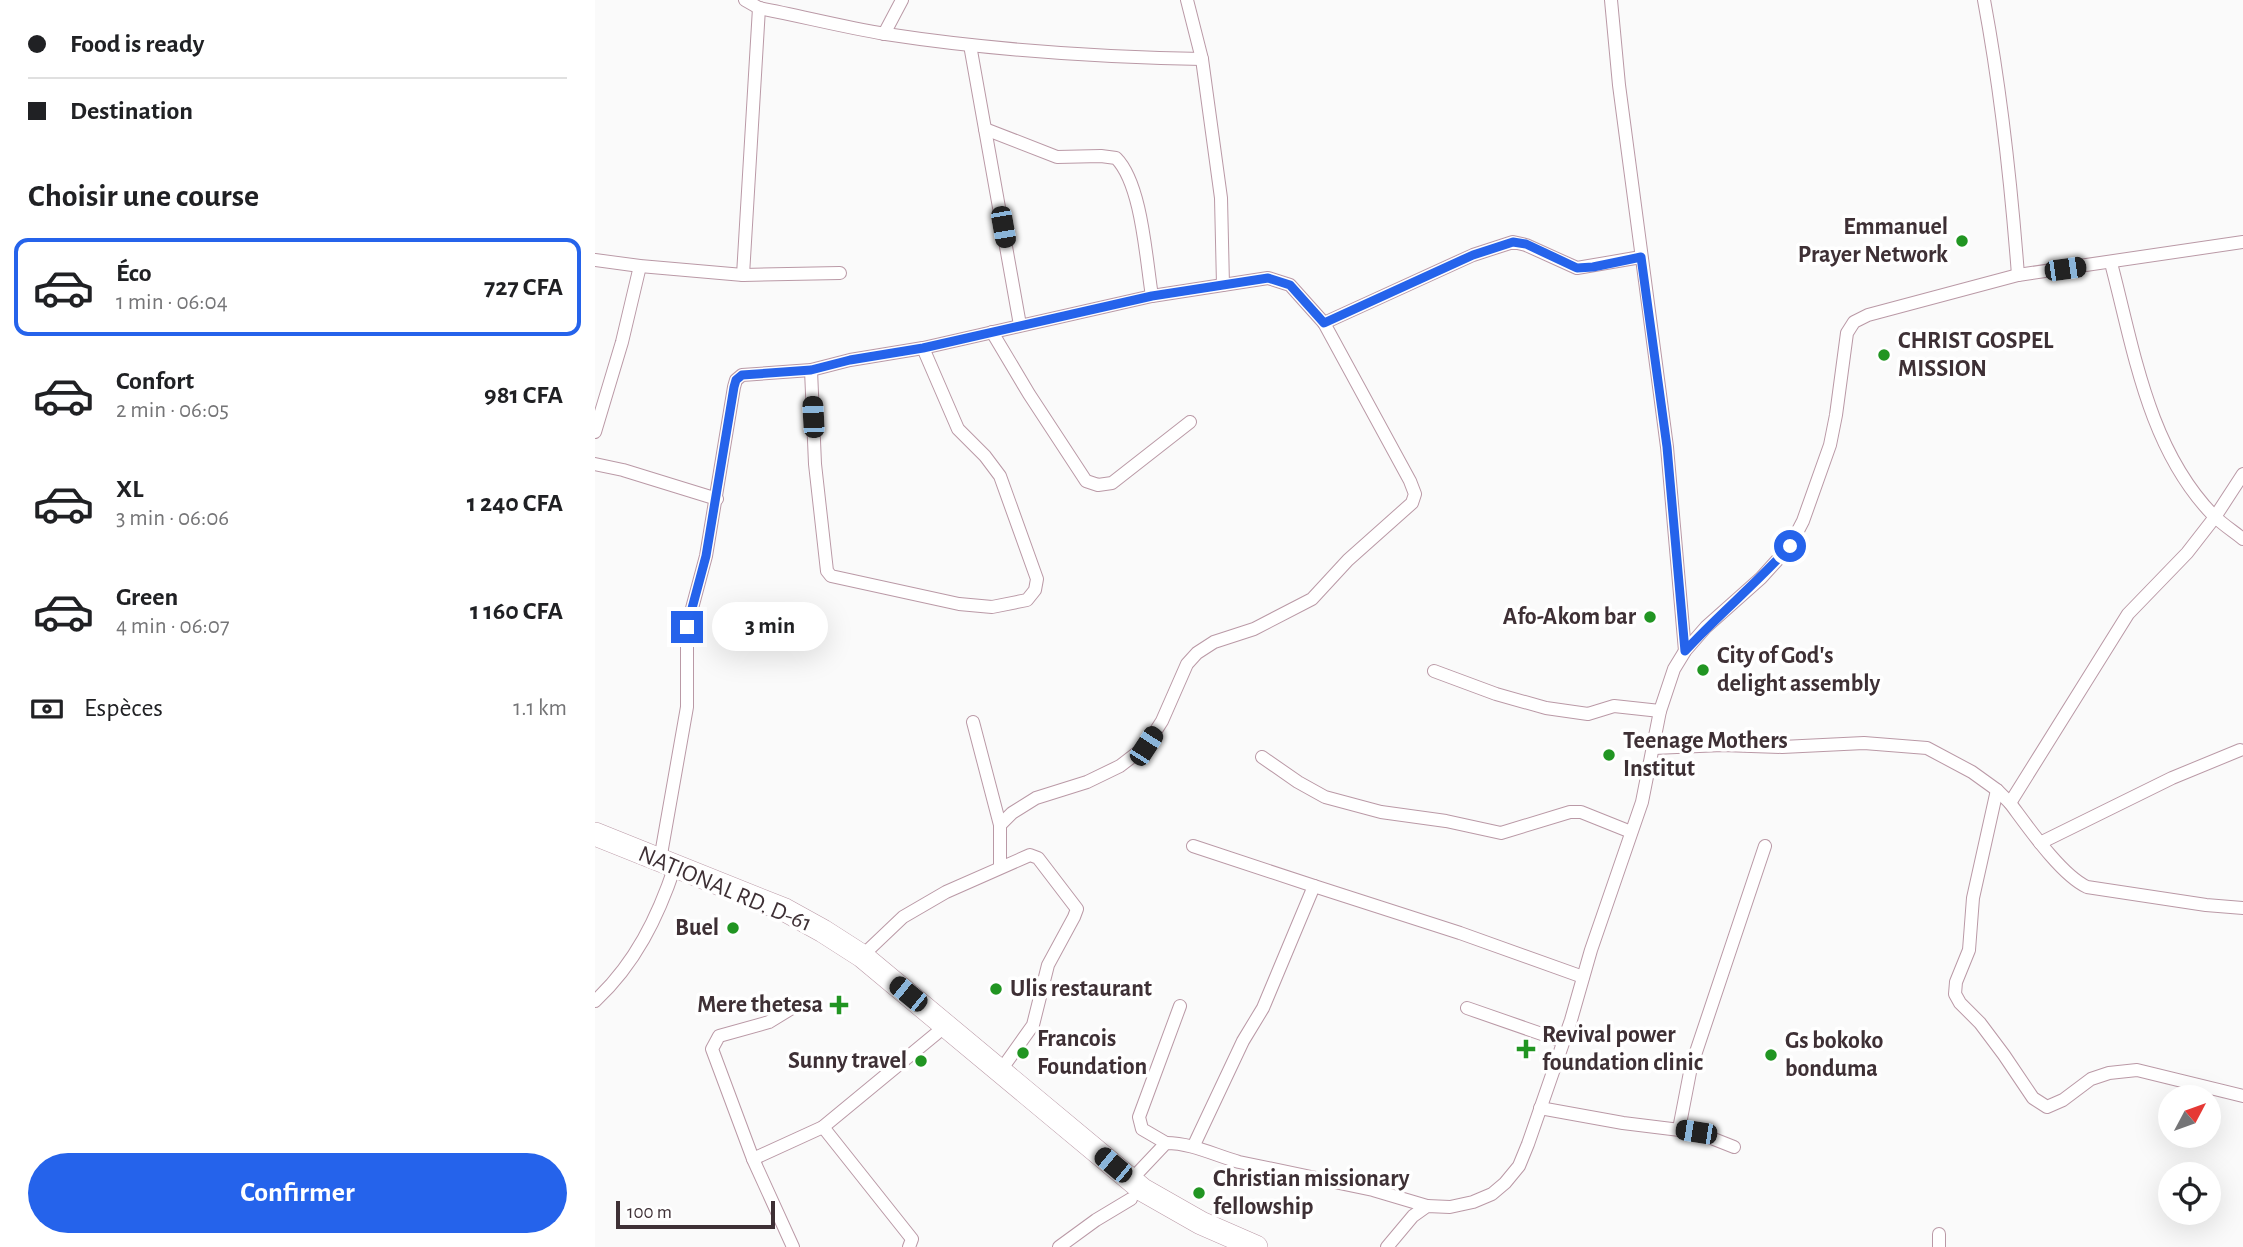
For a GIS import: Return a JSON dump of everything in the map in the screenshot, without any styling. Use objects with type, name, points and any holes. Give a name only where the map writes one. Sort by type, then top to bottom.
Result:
[{"type":"highway","name":"NATIONAL RD. D-61","points":[[595,834],[781,922],[855,967],[1131,1190],[1216,1247]]},
{"type":"highway","name":"NATIONAL RD. D-61","points":[[595,846],[669,867],[785,910],[823,931],[862,956],[1001,1070],[1131,1190],[1143,1190],[1201,1223],[1256,1247]]},
{"type":"street","points":[[745,0],[759,8],[884,34],[970,45],[1129,58],[1202,59]]},
{"type":"street","points":[[884,34],[902,0]]},
{"type":"street","points":[[1187,0],[1202,59],[1221,198],[1223,285]]},
{"type":"street","points":[[1611,0],[1619,85],[1667,447],[1685,651]]},
{"type":"street","points":[[1984,0],[2005,136],[2018,275]]},
{"type":"street","points":[[743,275],[759,8]]},
{"type":"street","points":[[970,45],[1020,325]]},
{"type":"street","points":[[985,129],[1057,157],[1101,156],[1116,159],[1129,174],[1138,209],[1152,296]]},
{"type":"street","points":[[1324,323],[1473,255],[1513,242],[1526,244],[1577,268],[1641,257]]},
{"type":"street","points":[[1180,1006],[1139,1117],[1142,1129],[1166,1143],[1194,1145],[1239,1162],[1373,1190],[1427,1206],[1450,1207],[1492,1194],[1518,1166],[1528,1144],[1642,802],[1660,711],[1674,669],[1685,651],[1706,627],[1761,578],[1790,546],[1803,521],[1830,445],[1847,333],[1854,323],[1868,315],[2018,275],[2243,242]]},
{"type":"street","points":[[595,260],[743,275],[840,273]]},
{"type":"street","points":[[2111,263],[2156,426],[2168,453],[2194,493],[2215,517],[2243,539]]},
{"type":"street","points":[[595,432],[616,365],[640,266]]},
{"type":"street","points":[[595,1001],[633,958],[649,931],[669,867],[687,708],[687,627],[706,556],[736,380],[742,375],[811,370],[850,360],[923,348],[1152,296],[1268,278],[1290,285],[1324,323],[1409,481],[1415,494],[1412,503],[1348,560],[1311,599],[1254,629],[1214,642],[1196,653],[1187,664],[1162,721],[1146,746],[1120,766],[1087,782],[1036,798],[1012,813],[1000,825]]},
{"type":"street","points":[[992,331],[1028,394],[1086,481],[1098,485],[1112,483],[1190,422]]},
{"type":"street","points":[[811,370],[815,464],[827,572],[843,580],[959,604],[992,607],[1027,600],[1035,590],[1037,579],[1000,476],[985,456],[958,429],[923,348]]},
{"type":"street","points":[[595,464],[717,499]]},
{"type":"street","points":[[2010,803],[2128,614],[2187,554],[2243,474]]},
{"type":"street","points":[[1434,671],[1496,694],[1546,708],[1588,713],[1614,706],[1660,711]]},
{"type":"street","points":[[973,722],[1000,825],[1000,867]]},
{"type":"street","points":[[1654,748],[1864,743],[1927,748],[1972,772],[1997,790],[2040,843],[2078,883],[2087,887],[2243,908]]},
{"type":"street","points":[[2040,843],[2172,778],[2240,750]]},
{"type":"street","points":[[1262,757],[1325,797],[1381,812],[1446,821],[1501,833],[1570,812],[1581,812],[1631,832]]},
{"type":"street","points":[[1997,790],[1973,898],[1969,950],[1955,994],[1980,1023],[2033,1098],[2047,1107],[2063,1100],[2091,1079],[2109,1073],[2137,1070],[2243,1096]]},
{"type":"street","points":[[1193,846],[1460,933],[1583,977]]},
{"type":"street","points":[[1678,1129],[1691,1067],[1765,846]]},
{"type":"street","points":[[862,956],[903,916],[946,892],[1030,855],[1038,858],[1077,909],[1075,918],[1048,965],[1033,1025],[1001,1070]]},
{"type":"street","points":[[1194,1145],[1238,1050],[1274,985],[1314,886]]},
{"type":"street","points":[[792,1008],[769,1022],[719,1036],[712,1049],[753,1159],[793,1247]]},
{"type":"street","points":[[1467,1008],[1562,1041]]},
{"type":"street","points":[[753,1159],[823,1127],[937,1033]]},
{"type":"street","points":[[1540,1108],[1623,1123],[1696,1132],[1734,1147]]},
{"type":"street","points":[[823,1127],[912,1239],[909,1247]]},
{"type":"street","points":[[1059,1247],[1097,1220],[1131,1190],[1166,1143]]},
{"type":"street","points":[[1387,1247],[1413,1216],[1427,1206]]},
{"type":"place","name":"Emmanuel Prayer Network","points":[[1962,241]]},
{"type":"place","name":"CHRIST GOSPEL MISSION","points":[[1884,355]]},
{"type":"place","name":"Afo-Akom bar","points":[[1650,617]]},
{"type":"place","name":"City of God's delight assembly","points":[[1703,670]]},
{"type":"place","name":"Teenage Mothers Institut","points":[[1609,755]]},
{"type":"place","name":"Buel","points":[[733,928]]},
{"type":"place","name":"Ulis restaurant","points":[[996,989]]},
{"type":"place","name":"Mere thetesa","points":[[839,1005]]},
{"type":"place","name":"Revival power foundation clinic","points":[[1526,1049]]},
{"type":"place","name":"Francois Foundation","points":[[1023,1053]]},
{"type":"place","name":"Gs bokoko bonduma","points":[[1771,1055]]},
{"type":"place","name":"Sunny travel","points":[[921,1061]]},
{"type":"place","name":"Christian missionary fellowship","points":[[1199,1193]]},
{"type":"route","points":[[687,627],[706,556],[734,387],[736,380],[742,375],[811,370],[850,360],[923,348],[1152,296],[1268,278],[1290,285],[1324,323],[1473,255],[1513,242],[1526,244],[1577,268],[1641,257],[1667,447],[1685,651],[1706,627],[1761,578],[1790,546]]}]
